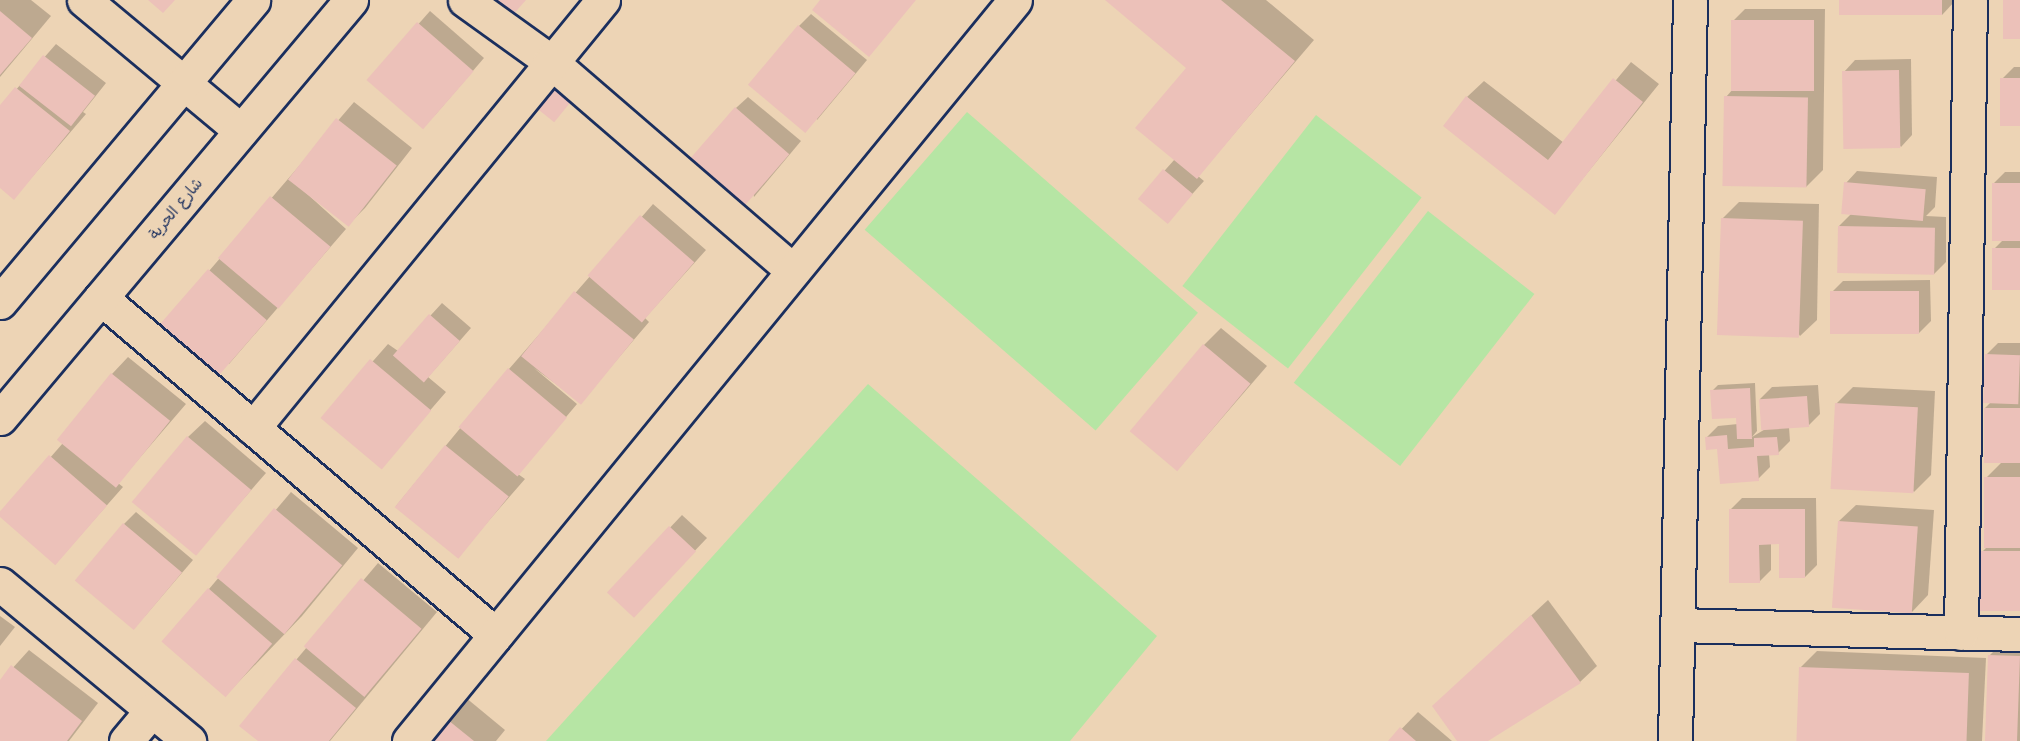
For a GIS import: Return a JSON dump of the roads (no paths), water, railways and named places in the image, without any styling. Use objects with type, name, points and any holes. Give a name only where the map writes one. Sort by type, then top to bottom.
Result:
[{"type":"street","points":[[84,0],[241,132]]},
{"type":"street","points":[[0,302],[253,0]]},
{"type":"street","name":"شارع الحرية","points":[[0,418],[351,0]]},
{"type":"street","points":[[465,0],[550,61],[793,271]]},
{"type":"street","points":[[254,428],[550,61],[603,0]]},
{"type":"street","points":[[409,741],[1015,0]]},
{"type":"street","points":[[1675,741],[1690,0]]},
{"type":"street","points":[[1961,633],[1970,0]]},
{"type":"street","points":[[101,298],[496,635]]},
{"type":"street","points":[[0,584],[189,741]]},
{"type":"street","points":[[1677,625],[2020,634]]},
{"type":"street","points":[[126,741],[152,710]]}]
